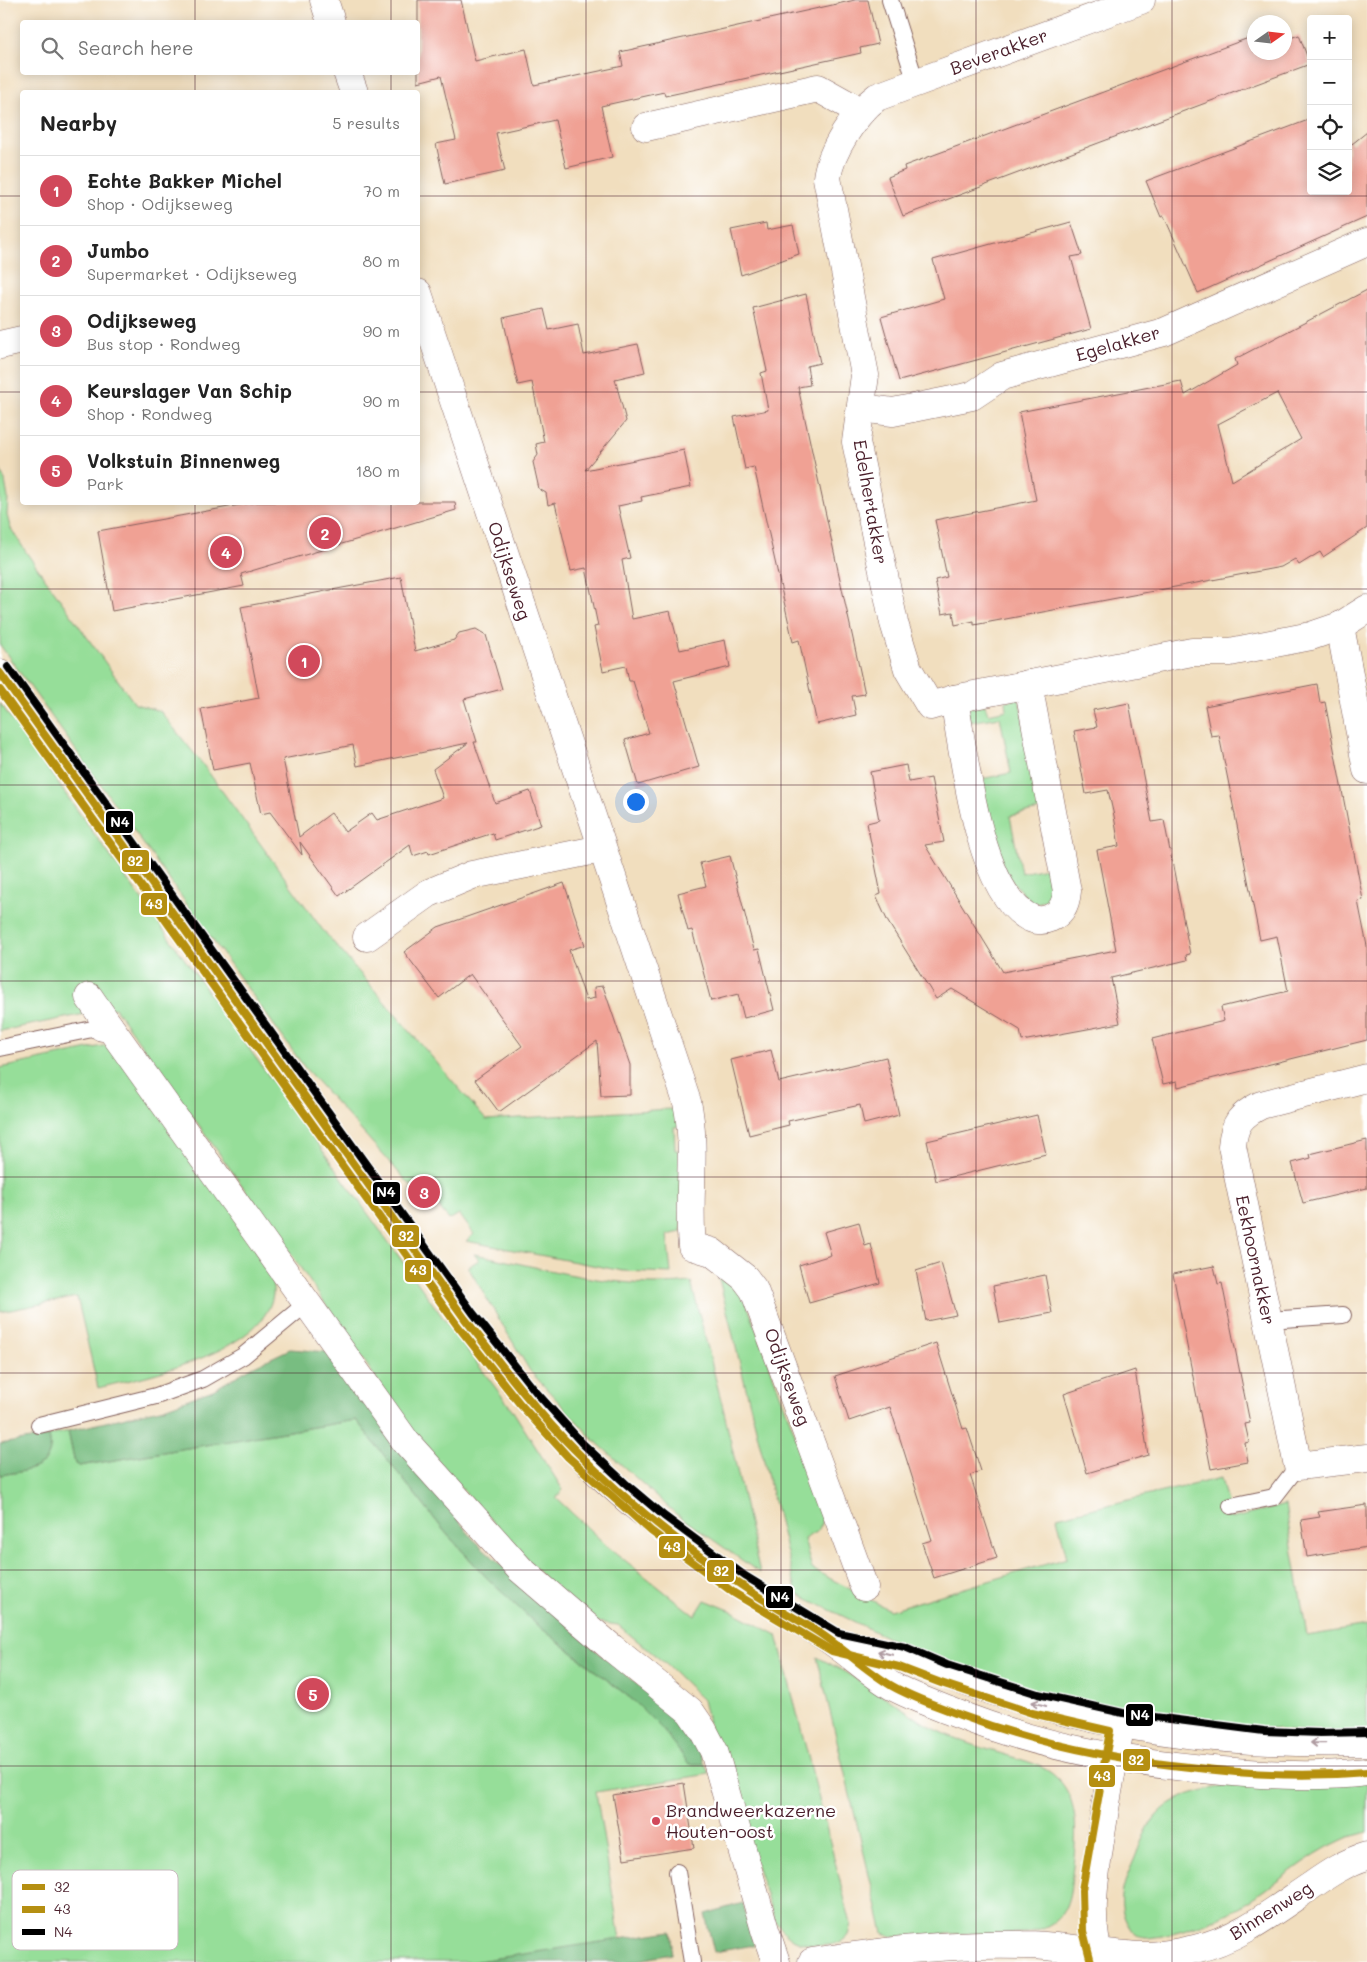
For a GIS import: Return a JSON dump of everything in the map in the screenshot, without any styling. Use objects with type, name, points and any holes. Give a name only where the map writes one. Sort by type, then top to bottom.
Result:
[{"type":"street","points":[[324,0],[330,20]]},
{"type":"street","name":"Beverakker","points":[[828,178],[830,162],[833,156],[861,112],[877,97],[1142,0]]},
{"type":"street","points":[[348,75],[353,90]]},
{"type":"street","points":[[646,127],[818,88],[861,112]]},
{"type":"street","name":"Edelhertakker","points":[[828,178],[865,375],[856,442],[894,623],[908,669],[930,706],[954,698],[1192,652],[1230,652],[1311,636],[1340,626],[1367,609]]},
{"type":"street","name":"Egelakker","points":[[861,408],[893,412],[972,396],[1002,376],[1164,332],[1367,242]]},
{"type":"street","name":"Odijkseweg","points":[[420,299],[601,849],[687,1102],[691,1134],[690,1210],[692,1246],[712,1252],[745,1278],[754,1290],[864,1587]]},
{"type":"street","points":[[0,345],[20,340]]},
{"type":"street","points":[[1340,626],[1367,770]]},
{"type":"street","points":[[0,673],[465,1319],[528,1398],[575,1450],[658,1524],[739,1584],[835,1642],[892,1685],[947,1710],[1023,1737],[1114,1757],[1239,1773],[1344,1775],[1367,1772]]},
{"type":"street","points":[[954,698],[974,808],[989,865],[1005,896],[1018,911],[1037,920],[1047,919],[1055,916],[1062,908],[1068,891],[1028,684]]},
{"type":"street","points":[[367,937],[429,893],[472,875],[601,849]]},
{"type":"street","points":[[89,997],[106,1026],[308,1303],[406,1442],[520,1569],[612,1648],[690,1710],[714,1751],[765,1930],[776,1962]]},
{"type":"street","name":"Eekhoornakker","points":[[1298,1466],[1232,1146],[1234,1131],[1240,1120],[1249,1111],[1261,1105],[1367,1078]]},
{"type":"street","points":[[1298,1466],[1367,1458]]},
{"type":"street","points":[[835,1642],[902,1657],[944,1674],[1035,1704],[1121,1723],[1263,1741],[1367,1742]]},
{"type":"street","points":[[1099,1957],[1093,1930],[1092,1891],[1121,1723]]},
{"type":"street","name":"Binnenweg","points":[[812,1962],[911,1948],[960,1945],[1054,1946],[1099,1957],[1172,1954],[1197,1949],[1224,1940],[1255,1924],[1326,1875],[1354,1860],[1367,1856]]},
{"type":"lane","points":[[890,0],[916,82]]},
{"type":"lane","points":[[0,1048],[106,1026]]},
{"type":"lane","points":[[39,1425],[156,1396],[203,1379],[243,1356],[308,1303]]},
{"type":"lane","points":[[1268,1320],[1343,1315]]},
{"type":"lane","points":[[1231,1506],[1274,1497],[1298,1466]]},
{"type":"lane","points":[[677,1872],[692,1962]]},
{"type":"green space","points":[[0,468],[8,498],[7,515],[10,527],[135,704],[160,711],[201,762],[322,929],[486,1120],[670,1109],[679,1114],[682,1126],[674,1127],[675,1150],[683,1151],[681,1232],[667,1235],[671,1273],[623,1271],[466,1241],[474,1234],[459,1214],[449,1220],[419,1180],[411,1186],[305,1068],[0,645]]},
{"type":"green space","points":[[1019,698],[1040,810],[1010,816],[1021,873],[1051,867],[1056,889],[1052,896],[1037,903],[1030,902],[1006,874],[992,835],[981,779],[1011,773],[1000,717],[970,722],[967,708],[985,705],[988,714],[1007,710],[1006,701]]},
{"type":"green space","points":[[0,703],[454,1333],[511,1408],[563,1490],[556,1498],[607,1546],[695,1616],[705,1600],[732,1611],[777,1635],[851,1924],[848,1935],[844,1940],[831,1945],[815,1945],[801,1942],[784,1932],[775,1921],[710,1730],[703,1700],[667,1665],[618,1625],[591,1621],[559,1594],[421,1444],[289,1251],[115,1008],[0,1031]]},
{"type":"green space","points":[[112,1044],[269,1257],[273,1295],[265,1315],[248,1332],[226,1347],[172,1369],[98,1388],[77,1297],[0,1312],[0,1068]]},
{"type":"green space","points":[[474,1254],[609,1281],[664,1284],[691,1282],[724,1412],[760,1573],[675,1513],[594,1440],[530,1371],[468,1267],[479,1260]]},
{"type":"green space","points":[[717,1271],[741,1288],[824,1513],[819,1530],[804,1539],[812,1569],[890,1610],[1067,1558],[1057,1517],[1221,1478],[1231,1519],[1285,1505],[1307,1636],[1367,1626],[1367,1732],[1312,1733],[1129,1715],[963,1671],[890,1639],[797,1594]]},
{"type":"green space","points":[[290,1349],[328,1352],[473,1539],[591,1646],[681,1721],[693,1735],[705,1764],[689,1764],[662,1729],[634,1701],[536,1624],[487,1578],[445,1532],[356,1420],[79,1466],[75,1464],[68,1431],[164,1408],[213,1390],[252,1367]]},
{"type":"green space","points":[[356,1420],[445,1532],[487,1578],[536,1624],[634,1701],[662,1729],[705,1764],[709,1774],[596,1792],[620,1940],[472,1962],[0,1962],[0,1475],[36,1467],[48,1456],[50,1447],[49,1436],[68,1431],[75,1464],[79,1466]]},
{"type":"green space","points":[[49,1436],[50,1447],[48,1456],[43,1462],[28,1470],[0,1475],[0,1444]]},
{"type":"green space","points":[[817,1657],[860,1681],[936,1730],[966,1742],[1034,1764],[1057,1778],[1071,1800],[1074,1812],[1075,1838],[1069,1898],[1062,1914],[1056,1920],[1049,1925],[1028,1933],[938,1934],[894,1937],[883,1933]]},
{"type":"green space","points":[[1295,1782],[1367,1782],[1367,1832],[1348,1837],[1315,1854],[1241,1906],[1208,1922],[1184,1931],[1148,1938],[1143,1938],[1130,1928],[1122,1910],[1124,1885],[1148,1827],[1158,1814],[1173,1802],[1214,1788],[1240,1785]]},
{"type":"green space","points":[[743,1903],[754,1945],[714,1952],[705,1914]]},
{"type":"green space","points":[[671,1931],[672,1954],[629,1962],[472,1962]]},
{"type":"building","points":[[418,0],[461,0],[475,61],[526,49],[534,85],[623,66],[620,52],[855,0],[868,0],[878,44],[860,48],[861,53],[665,96],[664,92],[601,106],[612,157],[566,168],[555,120],[496,133],[505,171],[445,184],[436,144],[456,140],[441,76],[418,82],[418,75],[420,75],[420,20],[418,20]]},
{"type":"building","points":[[1299,35],[1307,56],[1307,65],[903,216],[888,177],[905,170],[904,166],[1247,39],[1247,60],[1292,60],[1292,37]]},
{"type":"building","points":[[1307,121],[1307,195],[1352,195],[1352,144],[1367,132],[1367,217],[1198,293],[1164,216],[1161,217],[1146,181]]},
{"type":"building","points":[[1071,222],[1082,255],[1071,257],[1091,329],[899,381],[881,317],[944,299],[933,260]]},
{"type":"building","points":[[766,223],[767,230],[793,225],[799,254],[741,275],[731,230]]},
{"type":"building","points":[[1367,290],[1367,528],[1323,557],[1320,552],[1299,565],[1295,559],[1281,567],[974,625],[974,621],[955,625],[953,612],[942,614],[935,580],[947,577],[935,520],[1036,500],[1019,412],[1181,381],[1185,395],[1237,365],[1235,359]],"holes":[[[1277,393],[1301,439],[1232,481],[1218,424]]]},
{"type":"building","points":[[806,294],[820,363],[807,366],[810,385],[798,387],[865,694],[852,696],[856,715],[817,724],[799,640],[793,642],[754,467],[745,469],[734,417],[768,410],[761,373],[767,371],[753,308]]},
{"type":"building","points":[[544,309],[549,330],[578,324],[584,355],[638,344],[645,372],[615,379],[626,421],[585,470],[684,450],[691,487],[641,497],[642,501],[618,506],[630,558],[622,560],[632,619],[670,611],[680,650],[725,640],[730,667],[674,681],[699,767],[638,785],[625,740],[649,733],[633,681],[629,681],[626,666],[603,671],[594,627],[598,626],[586,568],[571,571],[555,503],[548,505],[546,493],[539,489],[533,462],[538,455],[536,444],[544,442],[532,382],[518,385],[503,318]]},
{"type":"building","points":[[420,502],[455,502],[456,510],[241,574],[244,586],[112,611],[98,531],[240,505],[420,505]]},
{"type":"building","points":[[401,577],[415,651],[454,640],[459,633],[476,629],[486,635],[502,689],[464,699],[477,742],[474,742],[495,803],[530,791],[541,825],[495,840],[493,833],[429,854],[428,851],[413,856],[410,845],[339,896],[300,842],[302,855],[270,812],[261,814],[250,763],[213,770],[201,709],[259,698],[241,607]],"holes":[[[468,743],[433,769],[443,798],[377,820],[372,813],[345,832],[331,813],[299,837],[283,759],[353,745],[357,766]]]},
{"type":"building","points":[[1317,684],[1320,703],[1325,702],[1363,900],[1358,901],[1367,946],[1367,1040],[1178,1087],[1177,1081],[1163,1084],[1152,1039],[1224,1021],[1221,1007],[1288,991],[1277,936],[1260,940],[1219,735],[1211,736],[1205,706]]},
{"type":"building","points":[[1129,703],[1152,822],[1164,820],[1190,954],[1186,955],[1187,960],[1111,978],[1120,1023],[1022,1041],[1020,1030],[952,989],[936,999],[888,922],[876,896],[881,894],[867,823],[879,820],[870,772],[906,765],[909,782],[931,778],[944,842],[925,845],[1003,972],[1116,950],[1097,850],[1119,846],[1114,816],[1108,790],[1086,794],[1074,731],[1097,727],[1093,710]]},
{"type":"building","points":[[730,856],[754,950],[759,949],[774,1010],[744,1018],[738,994],[711,1001],[692,930],[688,931],[678,893],[706,886],[700,863]]},
{"type":"building","points":[[564,883],[585,945],[569,950],[586,1000],[595,998],[594,987],[603,986],[630,1065],[630,1095],[601,1096],[597,1041],[499,1112],[475,1080],[522,1046],[470,974],[439,998],[404,952],[438,927]]},
{"type":"building","points":[[771,1050],[779,1082],[886,1057],[899,1115],[864,1124],[860,1105],[788,1121],[789,1125],[749,1135],[731,1060]]},
{"type":"building","points":[[1037,1115],[1046,1154],[936,1181],[927,1141]]},
{"type":"building","points":[[1367,1140],[1367,1188],[1303,1203],[1292,1163],[1311,1158],[1310,1154]]},
{"type":"building","points":[[859,1222],[865,1246],[871,1244],[880,1283],[809,1303],[799,1265],[831,1255],[824,1232]]},
{"type":"building","points":[[941,1263],[956,1315],[926,1321],[916,1271]]},
{"type":"building","points":[[1214,1266],[1218,1284],[1222,1283],[1250,1423],[1245,1424],[1249,1442],[1245,1443],[1248,1462],[1211,1469],[1173,1274]]},
{"type":"building","points":[[1045,1275],[1052,1313],[1000,1323],[993,1286]]},
{"type":"building","points":[[936,1343],[963,1429],[967,1428],[981,1471],[970,1475],[997,1558],[934,1578],[922,1543],[932,1540],[890,1407],[849,1421],[835,1376]]},
{"type":"building","points":[[1135,1370],[1148,1455],[1087,1473],[1064,1394]]},
{"type":"building","points":[[1367,1505],[1367,1547],[1307,1557],[1301,1520],[1320,1517],[1318,1512]]},
{"type":"building","points":[[684,1783],[694,1848],[624,1859],[613,1795]]},
{"type":"transit line","name":"N4","points":[[8,667],[473,1313],[536,1392],[582,1443],[664,1516],[745,1576],[839,1633],[905,1647],[947,1665],[1038,1694],[1123,1713],[1264,1731],[1367,1732]]},
{"type":"transit line","name":"32","points":[[0,673],[465,1319],[559,1434],[594,1469],[657,1524],[764,1600],[815,1630],[892,1686],[960,1715],[1048,1742],[1107,1755],[1167,1765],[1282,1774],[1367,1772]]},
{"type":"transit line","name":"43","points":[[0,690],[457,1325],[520,1404],[568,1457],[651,1531],[734,1593],[832,1651],[899,1667],[1032,1713],[1110,1731],[1082,1890],[1083,1931],[1091,1962]]},
{"type":"place","name":"Jumbo","points":[[325,533]]},
{"type":"place","name":"Keurslager Van Schip","points":[[226,552]]},
{"type":"place","name":"Echte Bakker Michel","points":[[304,661]]},
{"type":"place","name":"Odijkseweg","points":[[424,1192]]},
{"type":"place","name":"Volkstuin Binnenweg","points":[[313,1694]]},
{"type":"place","name":"Brandweerkazerne Houten-oost","points":[[656,1821]]}]
